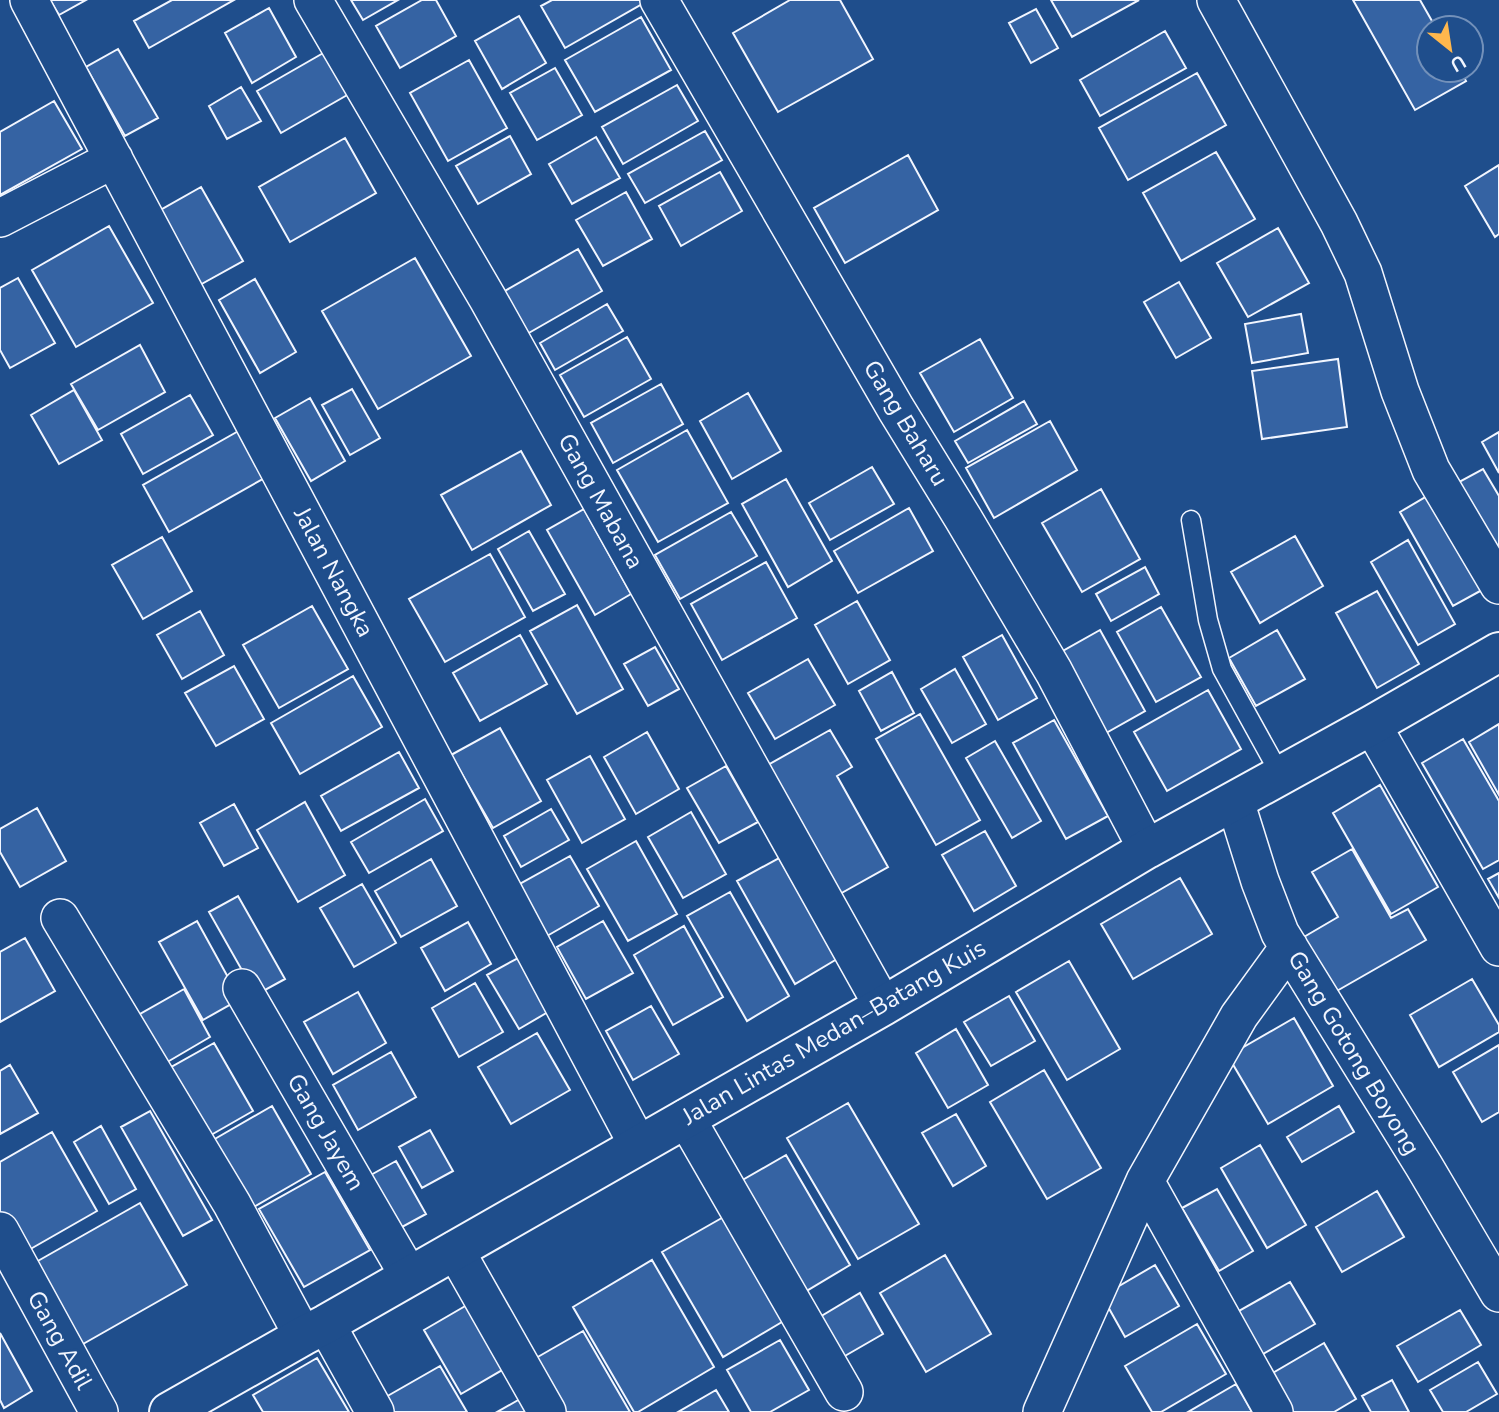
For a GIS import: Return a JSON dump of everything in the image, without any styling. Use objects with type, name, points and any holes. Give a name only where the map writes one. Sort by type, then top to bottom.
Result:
[{"type":"highway","name":"Jalan Lintas Medan–Batang Kuis","points":[[169,1412],[883,1006],[1147,849],[1499,652]]},
{"type":"street","name":"Jalan Nangka","points":[[29,0],[638,1145]]},
{"type":"street","name":"Gang Mabana","points":[[313,0],[488,299],[883,1006]]},
{"type":"street","name":"Gang Baharu","points":[[659,0],[896,410],[1054,672],[1147,849]]},
{"type":"street","points":[[1216,0],[1339,223],[1363,273],[1400,391],[1431,470],[1499,585]]},
{"type":"street","points":[[0,218],[114,159]]},
{"type":"street","points":[[1371,725],[1499,947]]},
{"type":"street","name":"Gang Gotong Boyong","points":[[1235,801],[1260,881],[1285,940],[1499,1293]]},
{"type":"street","points":[[60,918],[232,1204],[314,1330],[374,1412]]},
{"type":"street","points":[[1042,1412],[1145,1181],[1285,940]]},
{"type":"street","name":"Gang Jayem","points":[[242,988],[409,1276]]},
{"type":"street","points":[[686,1118],[844,1392]]},
{"type":"street","points":[[1145,1181],[1274,1412]]},
{"type":"street","name":"Gang Adil","points":[[0,1231],[99,1412]]},
{"type":"street","points":[[455,1250],[547,1412]]},
{"type":"lane","points":[[1191,520],[1206,609],[1222,669],[1285,772]]},
{"type":"building","points":[[50,0],[86,0],[59,15]]},
{"type":"building","points":[[172,0],[234,0],[149,48],[134,21]]},
{"type":"building","points":[[351,0],[398,0],[363,20]]},
{"type":"building","points":[[422,0],[436,0],[456,36],[400,68],[376,26]]},
{"type":"building","points":[[552,0],[640,0],[642,4],[565,48],[541,6]]},
{"type":"building","points":[[790,0],[840,0],[873,59],[778,112],[733,33]]},
{"type":"building","points":[[1051,0],[1139,0],[1072,37]]},
{"type":"building","points":[[1353,0],[1420,0],[1428,14],[1415,14],[1415,84],[1461,84],[1415,110]]},
{"type":"building","points":[[269,8],[296,57],[252,83],[225,33]]},
{"type":"building","points":[[1036,9],[1058,48],[1031,63],[1009,23]]},
{"type":"building","points":[[519,16],[546,63],[502,89],[475,41]]},
{"type":"building","points":[[641,17],[671,70],[595,112],[565,60]]},
{"type":"building","points":[[1165,31],[1186,68],[1100,116],[1080,80]]},
{"type":"building","points":[[118,49],[158,118],[125,136],[86,67]]},
{"type":"building","points":[[325,52],[349,94],[281,133],[257,91]]},
{"type":"building","points":[[469,60],[507,128],[448,161],[410,93]]},
{"type":"building","points":[[555,68],[582,115],[537,140],[510,93]]},
{"type":"building","points":[[1197,73],[1226,125],[1128,180],[1099,128]]},
{"type":"building","points":[[677,85],[698,121],[623,164],[602,127]]},
{"type":"building","points":[[241,87],[261,121],[227,139],[209,106]]},
{"type":"building","points":[[54,101],[82,149],[0,195],[0,132]]},
{"type":"building","points":[[705,131],[722,160],[645,203],[628,174]]},
{"type":"building","points":[[510,136],[531,174],[478,204],[456,166]]},
{"type":"building","points":[[596,137],[620,178],[572,204],[549,164]]},
{"type":"building","points":[[345,138],[376,193],[290,242],[259,187]]},
{"type":"building","points":[[1216,152],[1255,219],[1181,261],[1143,193]]},
{"type":"building","points":[[908,155],[938,210],[845,263],[814,208]]},
{"type":"building","points":[[1499,165],[1499,234],[1495,237],[1465,186]]},
{"type":"building","points":[[720,172],[742,211],[681,246],[659,206]]},
{"type":"building","points":[[201,187],[243,261],[198,286],[157,212]]},
{"type":"building","points":[[626,192],[652,239],[603,266],[576,220]]},
{"type":"building","points":[[109,226],[153,303],[76,347],[32,270]]},
{"type":"building","points":[[1278,228],[1309,283],[1248,317],[1217,263]]},
{"type":"building","points":[[578,249],[602,291],[527,334],[503,292]]},
{"type":"building","points":[[415,258],[471,356],[378,409],[322,311]]},
{"type":"building","points":[[18,278],[55,343],[10,368],[0,350],[0,288]]},
{"type":"building","points":[[255,279],[296,352],[260,373],[219,300]]},
{"type":"building","points":[[1179,282],[1211,338],[1176,358],[1144,302]]},
{"type":"building","points":[[607,304],[623,331],[555,370],[540,343]]},
{"type":"building","points":[[1301,314],[1308,353],[1252,363],[1245,324]]},
{"type":"building","points":[[627,337],[651,379],[584,417],[560,375]]},
{"type":"building","points":[[980,339],[1013,398],[954,432],[920,373]]},
{"type":"building","points":[[140,345],[165,392],[98,430],[71,384]]},
{"type":"building","points":[[1338,359],[1347,427],[1262,439],[1252,371]]},
{"type":"building","points":[[661,384],[683,424],[613,463],[591,423]]},
{"type":"building","points":[[352,389],[380,438],[350,455],[322,405]]},
{"type":"building","points":[[74,390],[102,440],[59,464],[31,415]]},
{"type":"building","points":[[748,393],[781,451],[732,479],[700,421]]},
{"type":"building","points":[[190,395],[213,435],[143,474],[121,434]]},
{"type":"building","points":[[310,398],[345,461],[311,481],[275,418]]},
{"type":"building","points":[[1024,401],[1037,424],[968,463],[955,441]]},
{"type":"building","points":[[1050,421],[1077,470],[994,518],[966,468]]},
{"type":"building","points":[[242,429],[268,476],[169,532],[143,485]]},
{"type":"building","points":[[687,430],[728,503],[658,542],[617,470]]},
{"type":"building","points":[[1499,432],[1499,473],[1482,442]]},
{"type":"building","points":[[521,451],[551,505],[472,550],[441,495]]},
{"type":"building","points":[[872,467],[894,504],[830,540],[809,503]]},
{"type":"building","points":[[1483,469],[1499,496],[1499,561],[1446,489]]},
{"type":"building","points":[[786,479],[832,561],[788,587],[742,504]]},
{"type":"building","points":[[1101,489],[1140,559],[1082,592],[1042,523]]},
{"type":"building","points":[[1429,495],[1482,590],[1453,606],[1400,512]]},
{"type":"building","points":[[909,508],[933,551],[858,593],[834,551]]},
{"type":"building","points":[[584,509],[631,594],[595,615],[547,530]]},
{"type":"building","points":[[731,512],[757,556],[680,599],[655,555]]},
{"type":"building","points":[[529,531],[565,594],[533,611],[498,549]]},
{"type":"building","points":[[1295,536],[1323,586],[1260,623],[1231,572]]},
{"type":"building","points":[[162,537],[192,591],[143,619],[112,565]]},
{"type":"building","points":[[1408,540],[1455,624],[1418,645],[1371,562]]},
{"type":"building","points":[[490,554],[525,617],[445,662],[409,599]]},
{"type":"building","points":[[766,562],[797,618],[722,660],[691,604]]},
{"type":"building","points":[[1145,567],[1159,594],[1111,621],[1096,594]]},
{"type":"building","points":[[1377,591],[1419,664],[1377,688],[1336,613]]},
{"type":"building","points":[[857,601],[890,660],[848,684],[815,625]]},
{"type":"building","points":[[577,605],[623,689],[577,714],[530,631]]},
{"type":"building","points":[[312,606],[348,669],[279,708],[243,645]]},
{"type":"building","points":[[1161,607],[1201,677],[1156,702],[1117,632]]},
{"type":"building","points":[[200,611],[224,655],[182,679],[157,635]]},
{"type":"building","points":[[1100,630],[1145,711],[1099,737],[1054,656]]},
{"type":"building","points":[[1277,630],[1305,679],[1256,706],[1229,658]]},
{"type":"building","points":[[520,635],[547,684],[480,721],[453,673]]},
{"type":"building","points":[[1002,635],[1037,698],[998,720],[963,657]]},
{"type":"building","points":[[655,647],[679,689],[648,706],[624,664]]},
{"type":"building","points":[[808,659],[835,705],[775,739],[748,693]]},
{"type":"building","points":[[234,666],[264,719],[216,746],[185,693]]},
{"type":"building","points":[[955,669],[986,724],[952,743],[921,689]]},
{"type":"building","points":[[892,672],[914,713],[881,731],[859,691]]},
{"type":"building","points":[[353,676],[382,727],[300,774],[271,723]]},
{"type":"building","points":[[1208,690],[1241,749],[1167,791],[1134,732]]},
{"type":"building","points":[[920,714],[980,820],[936,845],[876,739]]},
{"type":"building","points":[[1054,720],[1108,816],[1066,839],[1013,743]]},
{"type":"building","points":[[1499,724],[1499,795],[1469,742]]},
{"type":"building","points":[[500,728],[541,801],[493,828],[451,755]]},
{"type":"building","points":[[830,730],[852,767],[837,776],[888,867],[838,895],[766,766]]},
{"type":"building","points":[[647,732],[679,789],[636,814],[604,757]]},
{"type":"building","points":[[1463,739],[1499,801],[1499,860],[1483,869],[1422,763]]},
{"type":"building","points":[[995,741],[1041,821],[1012,838],[966,758]]},
{"type":"building","points":[[399,752],[419,788],[341,831],[321,796]]},
{"type":"building","points":[[590,756],[625,819],[582,843],[547,780]]},
{"type":"building","points":[[726,766],[758,822],[719,843],[687,788]]},
{"type":"building","points":[[1380,785],[1438,887],[1391,914],[1333,813]]},
{"type":"building","points":[[425,799],[443,831],[369,873],[351,842]]},
{"type":"building","points":[[305,802],[345,875],[298,902],[257,830]]},
{"type":"building","points":[[234,804],[258,848],[224,866],[200,823]]},
{"type":"building","points":[[37,808],[66,861],[20,887],[0,852],[0,829]]},
{"type":"building","points":[[551,809],[569,840],[521,867],[504,836]]},
{"type":"building","points":[[691,812],[726,874],[683,898],[648,837]]},
{"type":"building","points":[[985,831],[1016,886],[974,911],[942,855]]},
{"type":"building","points":[[636,841],[677,914],[628,941],[587,869]]},
{"type":"building","points":[[1352,849],[1391,918],[1408,909],[1426,940],[1328,996],[1297,941],[1338,917],[1312,872]]},
{"type":"building","points":[[570,856],[599,906],[547,936],[518,885]]},
{"type":"building","points":[[779,858],[837,959],[795,984],[737,881]]},
{"type":"building","points":[[431,859],[457,906],[401,937],[375,891]]},
{"type":"building","points":[[1499,873],[1499,898],[1488,879]]},
{"type":"building","points":[[1180,878],[1212,934],[1133,979],[1101,924]]},
{"type":"building","points":[[362,884],[396,943],[354,967],[320,908]]},
{"type":"building","points":[[730,892],[789,996],[747,1021],[687,916]]},
{"type":"building","points":[[238,896],[285,979],[256,995],[209,912]]},
{"type":"building","points":[[197,921],[240,999],[203,1020],[159,942]]},
{"type":"building","points":[[603,921],[633,973],[586,999],[557,947]]},
{"type":"building","points":[[468,922],[491,964],[445,991],[421,948]]},
{"type":"building","points":[[684,926],[723,997],[673,1025],[634,955]]},
{"type":"building","points":[[25,938],[55,991],[0,1022],[0,952]]},
{"type":"building","points":[[518,958],[548,1012],[519,1029],[487,975]]},
{"type":"building","points":[[1069,961],[1120,1049],[1067,1080],[1016,992]]},
{"type":"building","points":[[1472,979],[1499,1025],[1499,1032],[1439,1067],[1410,1015]]},
{"type":"building","points":[[475,983],[503,1032],[459,1057],[432,1008]]},
{"type":"building","points":[[184,989],[210,1037],[152,1071],[124,1023]]},
{"type":"building","points":[[358,992],[386,1043],[333,1074],[304,1022]]},
{"type":"building","points":[[1009,996],[1035,1041],[991,1066],[964,1022]]},
{"type":"building","points":[[651,1006],[679,1054],[633,1080],[606,1031]]},
{"type":"building","points":[[1294,1018],[1333,1086],[1268,1124],[1228,1056]]},
{"type":"building","points":[[956,1029],[988,1085],[948,1108],[916,1053]]},
{"type":"building","points":[[537,1033],[570,1090],[511,1124],[478,1067]]},
{"type":"building","points":[[214,1043],[253,1111],[204,1139],[166,1070]]},
{"type":"building","points":[[1499,1045],[1499,1112],[1482,1122],[1453,1072]]},
{"type":"building","points":[[391,1052],[416,1097],[358,1130],[333,1085]]},
{"type":"building","points":[[10,1065],[38,1113],[0,1134],[0,1071]]},
{"type":"building","points":[[1044,1070],[1101,1168],[1047,1199],[990,1102]]},
{"type":"building","points":[[848,1103],[919,1224],[858,1259],[787,1138]]},
{"type":"building","points":[[272,1106],[311,1174],[252,1208],[213,1140]]},
{"type":"building","points":[[1339,1106],[1354,1132],[1302,1162],[1287,1137]]},
{"type":"building","points":[[150,1111],[212,1220],[183,1236],[121,1127]]},
{"type":"building","points":[[956,1114],[986,1166],[953,1186],[922,1133]]},
{"type":"building","points":[[101,1126],[136,1189],[109,1204],[74,1142]]},
{"type":"building","points":[[430,1130],[453,1171],[422,1188],[399,1147]]},
{"type":"building","points":[[52,1132],[97,1211],[20,1255],[0,1220],[0,1162]]},
{"type":"building","points":[[1260,1145],[1306,1225],[1267,1248],[1221,1168]]},
{"type":"building","points":[[786,1155],[850,1265],[803,1293],[739,1182]]},
{"type":"building","points":[[396,1161],[426,1214],[391,1233],[360,1181]]},
{"type":"building","points":[[325,1172],[370,1250],[304,1287],[259,1209]]},
{"type":"building","points":[[1217,1189],[1253,1251],[1219,1271],[1182,1208]]},
{"type":"building","points":[[1377,1191],[1404,1237],[1342,1272],[1316,1227]]},
{"type":"building","points":[[140,1203],[187,1285],[76,1348],[29,1266]]},
{"type":"building","points":[[727,1215],[787,1319],[723,1357],[662,1252]]},
{"type":"building","points":[[945,1255],[991,1334],[926,1372],[880,1293]]},
{"type":"building","points":[[652,1260],[714,1367],[634,1412],[573,1307]]},
{"type":"building","points":[[1155,1265],[1179,1306],[1125,1337],[1102,1296]]},
{"type":"building","points":[[1290,1282],[1315,1324],[1256,1358],[1232,1315]]},
{"type":"building","points":[[860,1293],[883,1334],[831,1364],[808,1324]]},
{"type":"building","points":[[479,1298],[516,1362],[461,1394],[424,1330]]},
{"type":"building","points":[[1460,1310],[1481,1345],[1418,1382],[1397,1346]]},
{"type":"building","points":[[1197,1324],[1226,1374],[1161,1412],[1152,1412],[1125,1366]]},
{"type":"building","points":[[583,1331],[630,1412],[558,1412],[529,1362]]},
{"type":"building","points":[[0,1333],[32,1391],[4,1408],[0,1400]]},
{"type":"building","points":[[780,1340],[809,1390],[770,1412],[751,1412],[727,1370]]},
{"type":"building","points":[[1324,1343],[1356,1399],[1334,1412],[1292,1412],[1271,1374]]},
{"type":"building","points":[[317,1358],[349,1412],[263,1412],[253,1395]]},
{"type":"building","points":[[1478,1362],[1497,1394],[1466,1412],[1443,1412],[1430,1390]]},
{"type":"building","points":[[440,1366],[467,1412],[392,1412],[384,1398]]},
{"type":"building","points":[[1392,1380],[1409,1412],[1371,1412],[1362,1396]]},
{"type":"building","points":[[1236,1384],[1252,1412],[1188,1412]]},
{"type":"building","points":[[716,1390],[729,1412],[678,1412]]},
{"type":"building","points":[[520,1399],[528,1412],[497,1412]]}]
